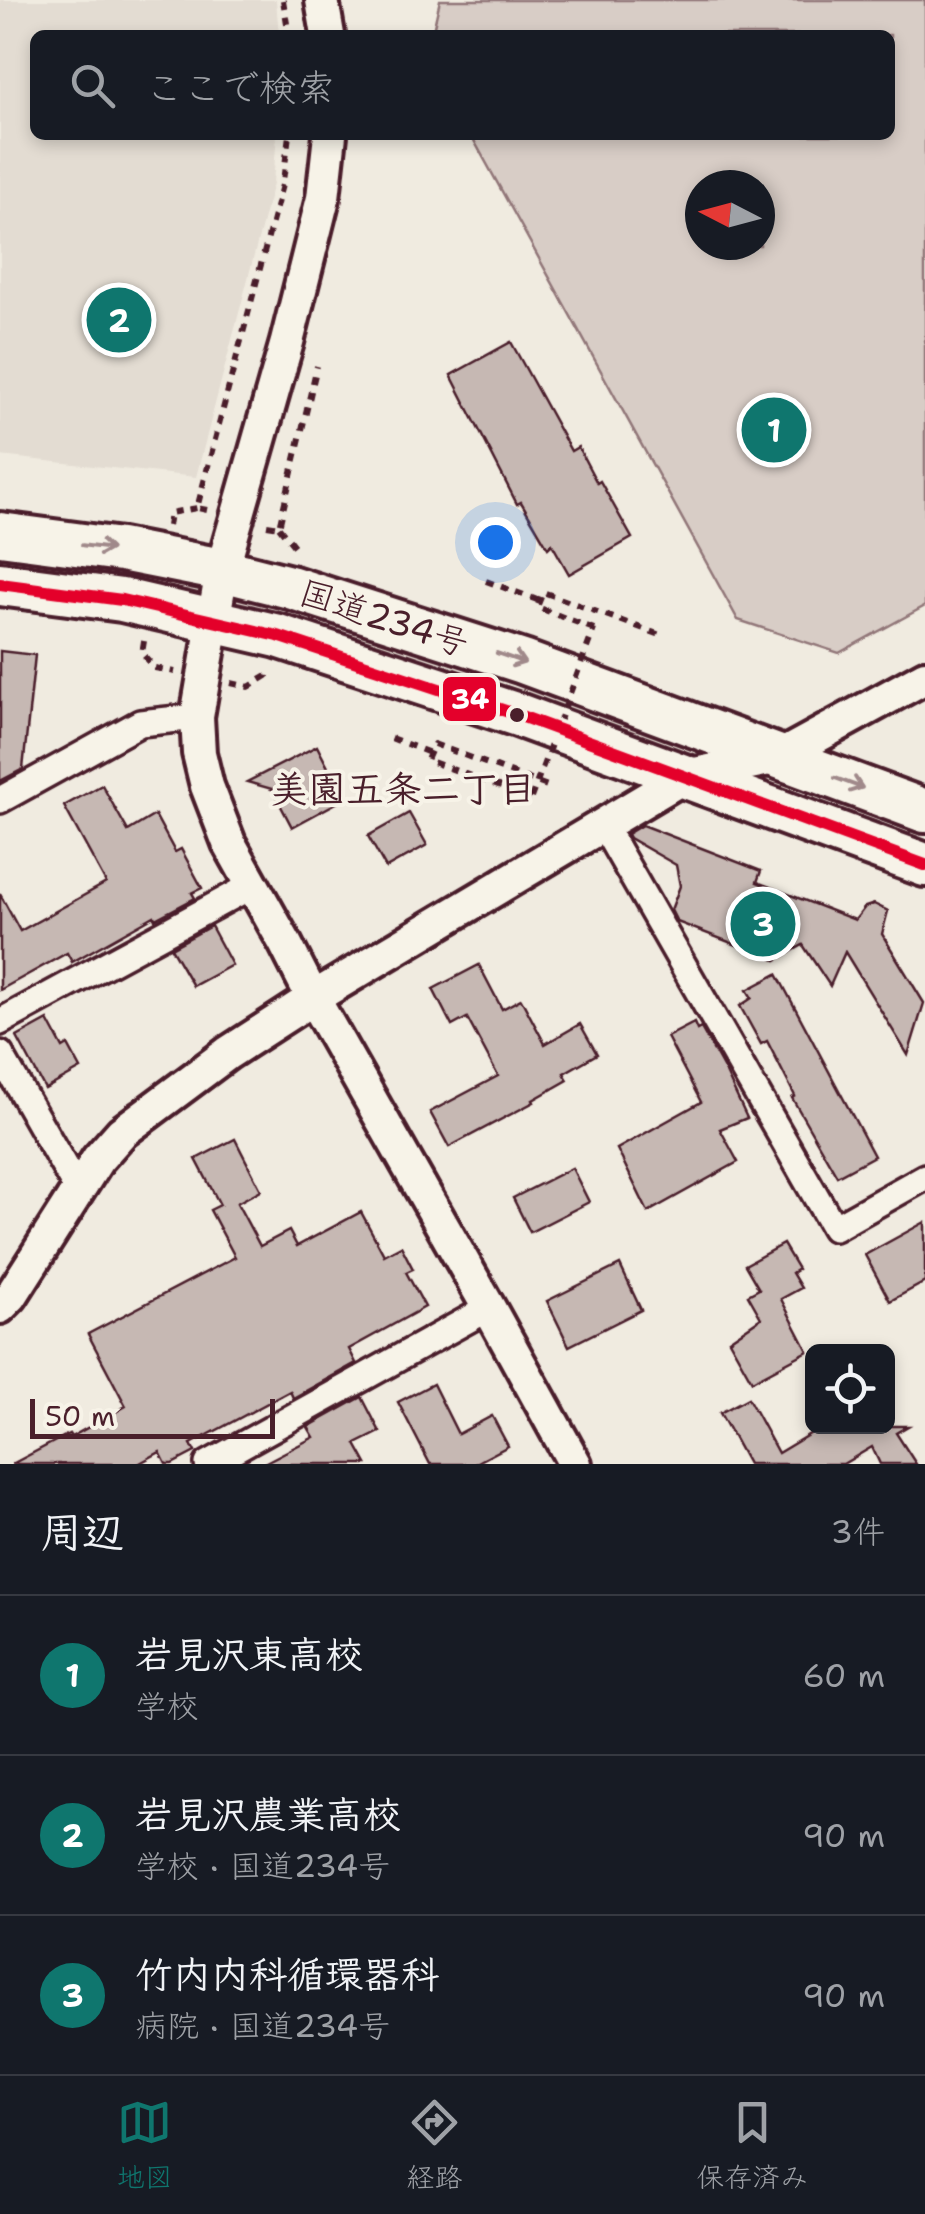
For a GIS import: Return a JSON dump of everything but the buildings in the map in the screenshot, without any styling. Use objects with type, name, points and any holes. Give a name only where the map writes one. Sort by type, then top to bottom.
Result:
[{"type":"highway","name":"国道234号","points":[[0,534],[121,550],[290,587],[523,662],[925,811]]},
{"type":"highway","name":"国道234号","points":[[0,584],[122,600],[278,636],[518,715],[925,865]]},
{"type":"street","points":[[322,0],[327,30]]},
{"type":"street","points":[[329,140],[319,215],[222,570],[198,717],[199,754],[206,786],[229,843],[575,1464]]},
{"type":"street","points":[[0,1307],[11,1296],[77,1189],[122,1132],[228,1053],[685,776],[778,756],[925,677]]},
{"type":"street","points":[[0,800],[140,723],[198,717]]},
{"type":"street","points":[[603,825],[834,1228],[925,1177]]},
{"type":"street","points":[[0,1022],[253,885]]},
{"type":"street","points":[[0,1054],[77,1189]]},
{"type":"street","points":[[208,1464],[490,1308]]},
{"type":"path","points":[[283,0],[289,30]]},
{"type":"path","points":[[236,518],[198,508],[283,180],[288,140]]},
{"type":"path","points":[[486,581],[540,601]]},
{"type":"path","points":[[550,787],[434,744],[427,760],[532,798],[594,629],[537,608],[543,592],[663,636]]},
{"type":"path","points":[[391,738],[430,753]]},
{"type":"shaded area","points":[[0,0],[276,0],[279,30],[30,30],[30,140],[277,140],[273,183],[196,477],[0,456]]},
{"type":"shaded area","points":[[440,0],[925,0],[925,606],[839,653],[738,620],[474,140],[895,140],[895,30],[433,30]]},
{"type":"transit line","name":"34","points":[[0,584],[122,600],[278,636],[518,715],[925,865]]},
{"type":"place","name":"岩見沢農業高校","points":[[119,320]]},
{"type":"place","name":"岩見沢東高校","points":[[774,430]]},
{"type":"place","name":"竹内内科循環器科","points":[[763,924]]},
{"type":"district","name":"美園五条二丁目","points":[[403,789]]}]
